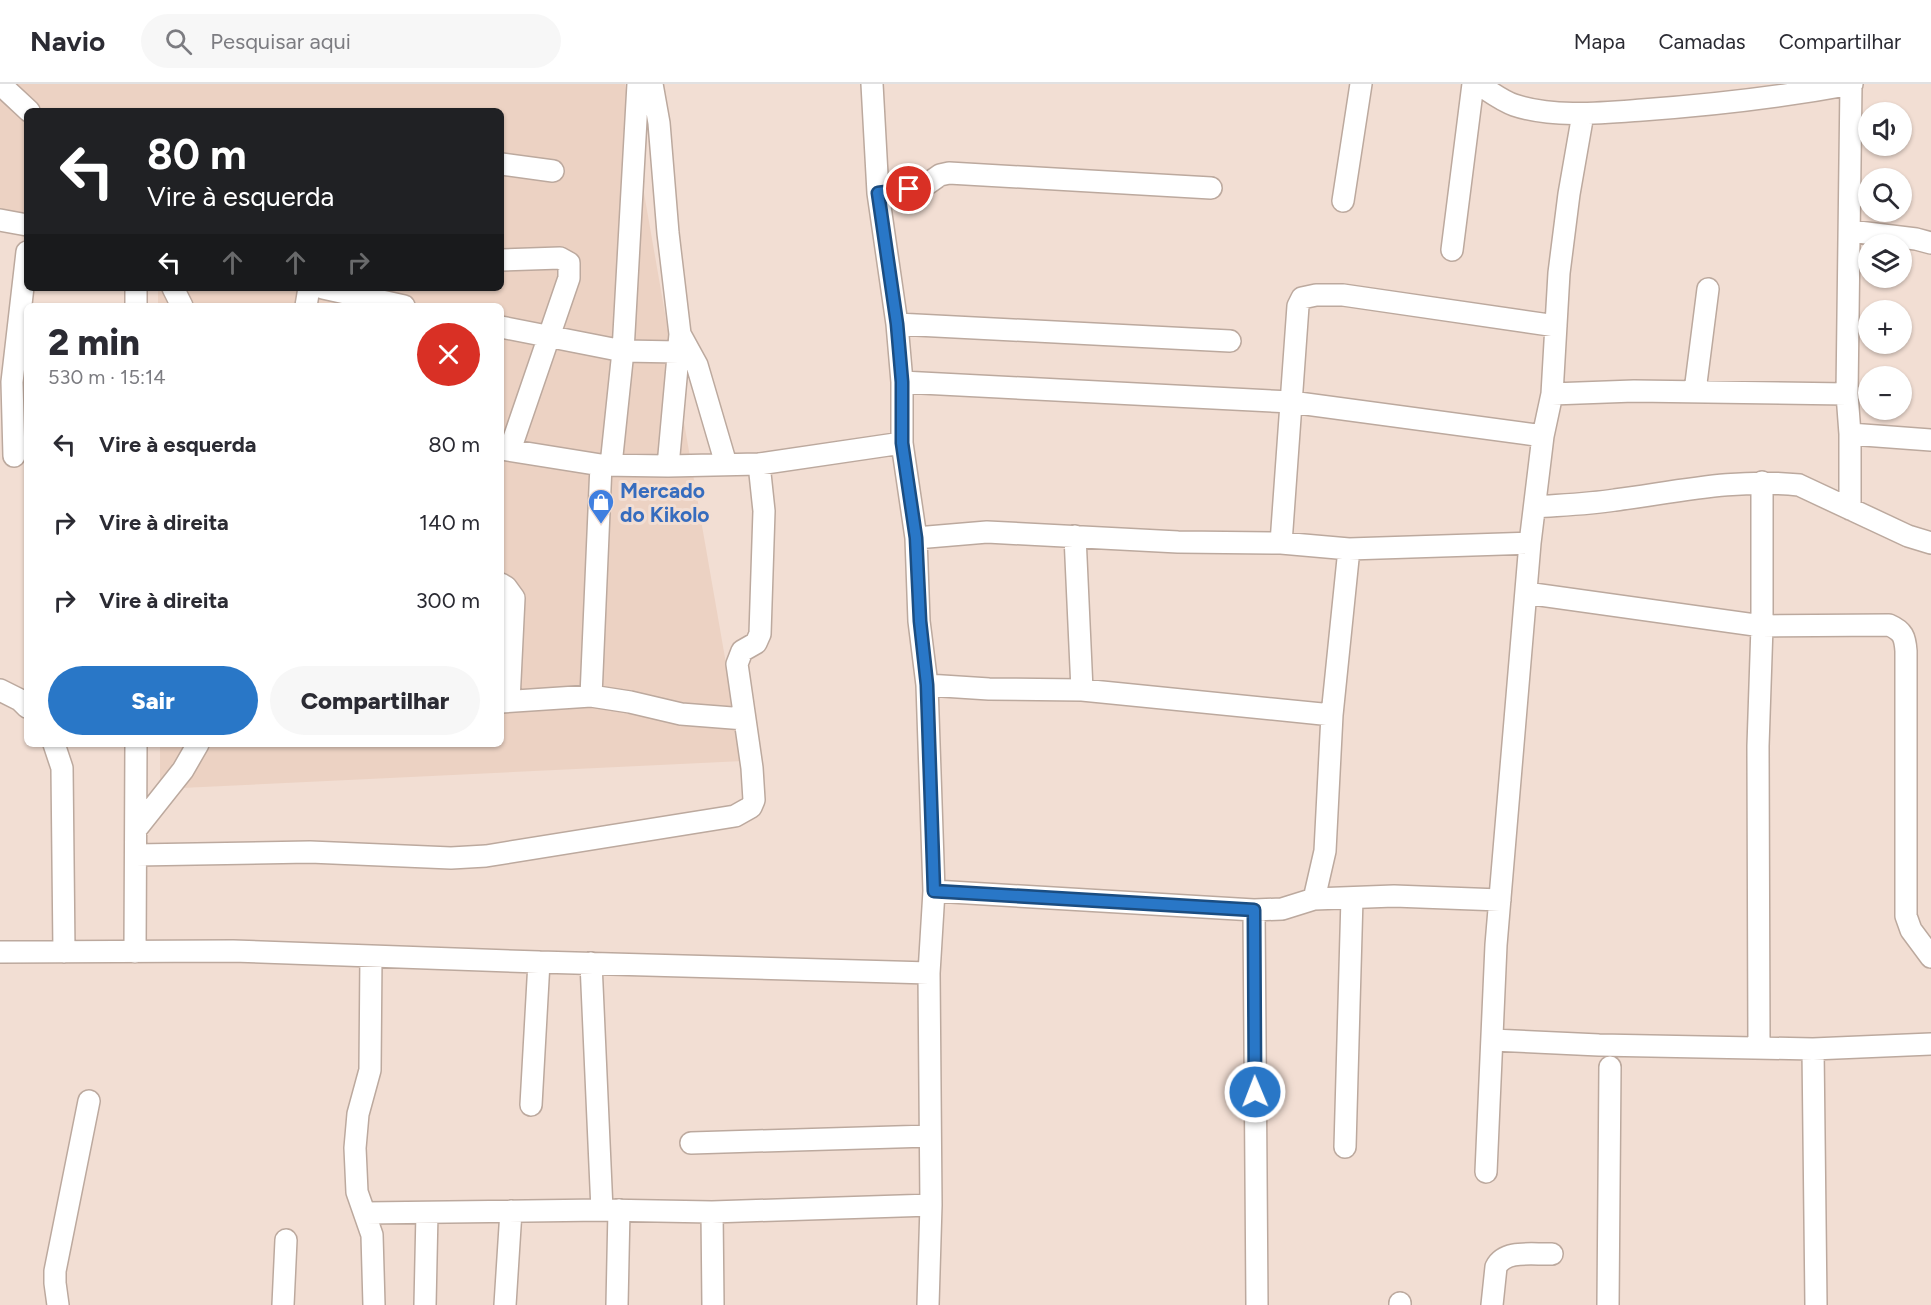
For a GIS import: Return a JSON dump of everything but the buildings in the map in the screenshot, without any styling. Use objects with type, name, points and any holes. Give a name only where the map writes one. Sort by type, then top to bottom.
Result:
[{"type":"street","points":[[0,84],[26,108]]},
{"type":"street","points":[[591,696],[606,465],[623,351],[638,84]]},
{"type":"street","points":[[652,84],[659,123],[679,343],[668,466]]},
{"type":"street","points":[[872,84],[878,193],[897,324],[902,382],[902,443],[916,538],[920,621],[927,685],[934,891],[929,973],[931,1205],[928,1305]]},
{"type":"street","points":[[1343,201],[1361,84]]},
{"type":"street","points":[[1452,250],[1473,84]]},
{"type":"street","points":[[1478,84],[1512,105],[1583,114],[1691,107],[1790,89],[1851,84],[1847,394],[1850,434],[1850,509]]},
{"type":"street","points":[[1486,1172],[1500,900],[1530,543],[1543,436],[1552,394],[1559,273],[1566,216],[1583,114]]},
{"type":"street","points":[[504,164],[553,171]]},
{"type":"street","points":[[878,193],[923,187],[940,175],[949,173],[1211,188]]},
{"type":"street","points":[[0,220],[24,224]]},
{"type":"street","points":[[1850,231],[1931,243]]},
{"type":"street","points":[[504,260],[560,258],[569,263],[569,278],[506,449],[606,465],[668,466],[759,464],[902,443]]},
{"type":"street","points":[[14,456],[12,382],[24,278]]},
{"type":"street","points":[[1695,392],[1708,289]]},
{"type":"street","points":[[336,291],[390,303]]},
{"type":"street","points":[[1281,543],[1298,306],[1302,298],[1316,295],[1344,295],[1556,326]]},
{"type":"street","points":[[897,324],[1230,341]]},
{"type":"street","points":[[504,328],[623,351],[679,343]]},
{"type":"street","points":[[679,343],[697,365],[726,464]]},
{"type":"street","points":[[902,382],[1291,402],[1543,436]]},
{"type":"street","points":[[1552,394],[1695,392],[1847,394]]},
{"type":"street","points":[[1850,434],[1931,440]]},
{"type":"street","points":[[136,855],[310,852],[451,858],[486,856],[735,816],[751,807],[754,800],[752,768],[737,664],[742,651],[756,643],[760,634],[764,511],[759,464]]},
{"type":"street","points":[[1536,507],[1610,501],[1732,484],[1762,482],[1799,485],[1908,536],[1931,543]]},
{"type":"street","points":[[1760,1047],[1758,746],[1762,626],[1762,482]]},
{"type":"street","points":[[916,538],[987,532],[1178,542],[1281,543],[1349,549],[1530,543]]},
{"type":"street","points":[[1075,536],[1081,623],[1082,690]]},
{"type":"street","points":[[1314,899],[1325,851],[1332,715],[1349,549]]},
{"type":"street","points":[[504,586],[514,598],[505,701],[591,696],[681,714],[745,719]]},
{"type":"street","points":[[1526,593],[1762,626],[1889,625],[1899,629],[1905,638],[1905,916],[1911,930],[1931,957]]},
{"type":"street","points":[[927,685],[989,689],[1082,690],[1332,715]]},
{"type":"street","points":[[0,690],[24,704]]},
{"type":"street","points":[[55,747],[62,768],[64,952]]},
{"type":"street","points":[[135,952],[136,747]]},
{"type":"street","points":[[136,828],[183,770],[196,747]]},
{"type":"street","points":[[934,891],[1254,910],[1282,909],[1314,899],[1394,896],[1500,900]]},
{"type":"street","points":[[1345,1147],[1352,898]]},
{"type":"street","points":[[1254,910],[1257,1305]]},
{"type":"street","points":[[0,952],[233,951],[929,973]]},
{"type":"street","points":[[371,956],[370,1070],[355,1127],[357,1192],[366,1213],[373,1247],[375,1305]]},
{"type":"street","points":[[531,1105],[539,962]]},
{"type":"street","points":[[591,963],[617,1305]]},
{"type":"street","points":[[1492,1040],[1599,1045],[1813,1049],[1931,1044]]},
{"type":"street","points":[[1813,1049],[1816,1305]]},
{"type":"street","points":[[1608,1305],[1610,1067]]},
{"type":"street","points":[[58,1305],[55,1271],[88,1101]]},
{"type":"street","points":[[691,1143],[929,1136]]},
{"type":"street","points":[[366,1213],[611,1210],[712,1212],[931,1205]]},
{"type":"street","points":[[505,1305],[511,1211]]},
{"type":"street","points":[[712,1212],[713,1305]]},
{"type":"street","points":[[425,1305],[427,1213]]},
{"type":"street","points":[[283,1305],[286,1240]]},
{"type":"street","points":[[1492,1305],[1496,1267],[1499,1261],[1509,1255],[1552,1254]]},
{"type":"shaded area","name":"Mercado do Kikolo","points":[[0,84],[625,84],[743,761],[160,789],[160,747],[504,747],[504,303],[158,303],[158,291],[504,291],[504,108],[24,108],[24,215],[0,210]]},
{"type":"place","name":"Mercado do Kikolo","points":[[601,525]]},
{"type":"route","points":[[909,189],[878,193],[897,324],[902,382],[902,443],[916,538],[920,621],[927,685],[934,891],[1254,910],[1255,1092]]}]
